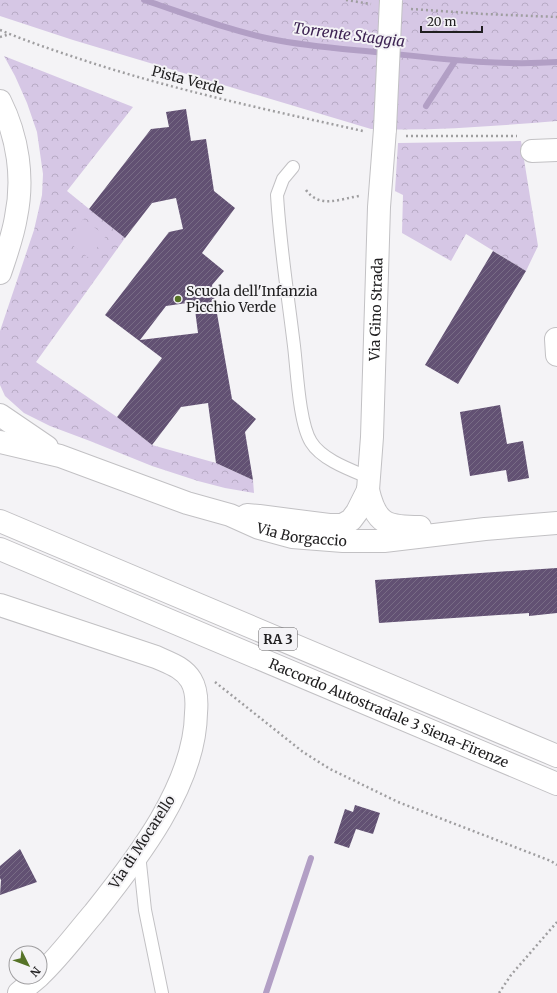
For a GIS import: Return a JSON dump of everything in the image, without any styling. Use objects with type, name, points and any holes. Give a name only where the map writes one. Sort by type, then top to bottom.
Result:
[{"type":"main road","name":"Via Gino Strada","points":[[369,484],[372,437],[380,192],[385,132],[391,4]]},
{"type":"main road","points":[[0,102],[13,134],[19,164],[16,218],[0,273]]},
{"type":"main road","points":[[526,144],[557,150]]},
{"type":"main road","points":[[557,339],[557,356]]},
{"type":"main road","name":"Via Borgaccio","points":[[0,415],[60,456]]},
{"type":"main road","name":"Via Borgaccio","points":[[0,442],[60,456],[181,500],[230,515],[272,533],[292,537],[330,541],[402,540],[485,529],[557,523]]},
{"type":"main road","points":[[230,515],[259,516],[329,525],[342,524],[351,520],[357,512],[369,484]]},
{"type":"main road","points":[[369,484],[374,509],[381,519],[388,525],[403,527],[485,529]]},
{"type":"main road","name":"Raccordo Autostradale 3 Siena-Firenze","points":[[0,521],[557,756]]},
{"type":"main road","name":"Raccordo Autostradale 3 Siena-Firenze","points":[[0,549],[557,784]]},
{"type":"main road","points":[[0,605],[156,657],[177,666],[186,674]]},
{"type":"main road","name":"Via di Mocarello","points":[[48,966],[80,930],[139,852],[172,798],[181,778],[191,748],[196,720],[196,698],[191,681],[186,674]]},
{"type":"main road","points":[[19,993],[28,985]]},
{"type":"lane","points":[[293,167],[283,179],[277,196],[299,391],[306,427],[311,442],[324,455],[348,468],[369,484]]},
{"type":"lane","points":[[139,852],[145,910],[162,993]]},
{"type":"path","points":[[346,0],[484,14],[557,16]]},
{"type":"path","name":"Pista Verde","points":[[0,30],[25,40],[152,81],[252,107],[385,132],[526,144]]},
{"type":"path","points":[[0,36],[10,34]]},
{"type":"path","points":[[306,190],[313,198],[323,202],[380,192]]},
{"type":"path","points":[[186,674],[197,674],[215,682],[303,752],[345,777],[398,802],[551,861],[557,865]]},
{"type":"path","points":[[499,993],[511,974],[557,922]]},
{"type":"green space","points":[[0,0],[557,0],[557,121],[441,129],[371,129],[73,40],[0,16]]},
{"type":"green space","points":[[4,56],[133,107],[67,191],[125,238],[36,362],[117,417],[152,445],[216,463],[253,480],[254,493],[198,481],[152,466],[50,426],[24,413],[5,396],[0,385],[0,331],[34,230],[42,195],[43,174],[37,132],[27,103]]},
{"type":"green space","points":[[521,141],[538,246],[526,271],[466,234],[451,261],[402,233],[403,195],[395,191],[398,143]]},
{"type":"green space","points":[[83,219],[106,236],[89,258],[67,241]]},
{"type":"building","points":[[186,109],[191,141],[206,139],[214,191],[235,208],[202,253],[224,271],[212,285],[232,399],[256,419],[245,432],[253,480],[216,463],[208,403],[181,407],[152,445],[117,417],[162,358],[105,315],[169,232],[183,229],[176,198],[152,203],[125,238],[89,209],[151,129],[169,127],[166,112]],"holes":[[[194,302],[198,333],[140,340],[166,306]]]},
{"type":"building","points":[[493,251],[526,271],[458,384],[425,365]]},
{"type":"building","points":[[500,405],[507,444],[523,441],[529,478],[508,482],[506,470],[470,476],[460,412]]},
{"type":"building","points":[[557,568],[557,613],[529,616],[529,613],[379,623],[375,580]]},
{"type":"building","points":[[355,805],[380,813],[373,834],[356,829],[349,848],[334,843],[345,809],[353,812]]},
{"type":"building","points":[[20,849],[37,882],[0,895],[0,866]]},
{"type":"waterway","name":"Torrente Staggia","points":[[144,0],[239,31],[300,44],[428,58],[514,63],[557,62]]},
{"type":"waterway","points":[[426,106],[455,61]]},
{"type":"waterway","points":[[266,993],[311,858]]},
{"type":"place","name":"Scuola dell'Infanzia Picchio Verde","points":[[178,299]]}]
